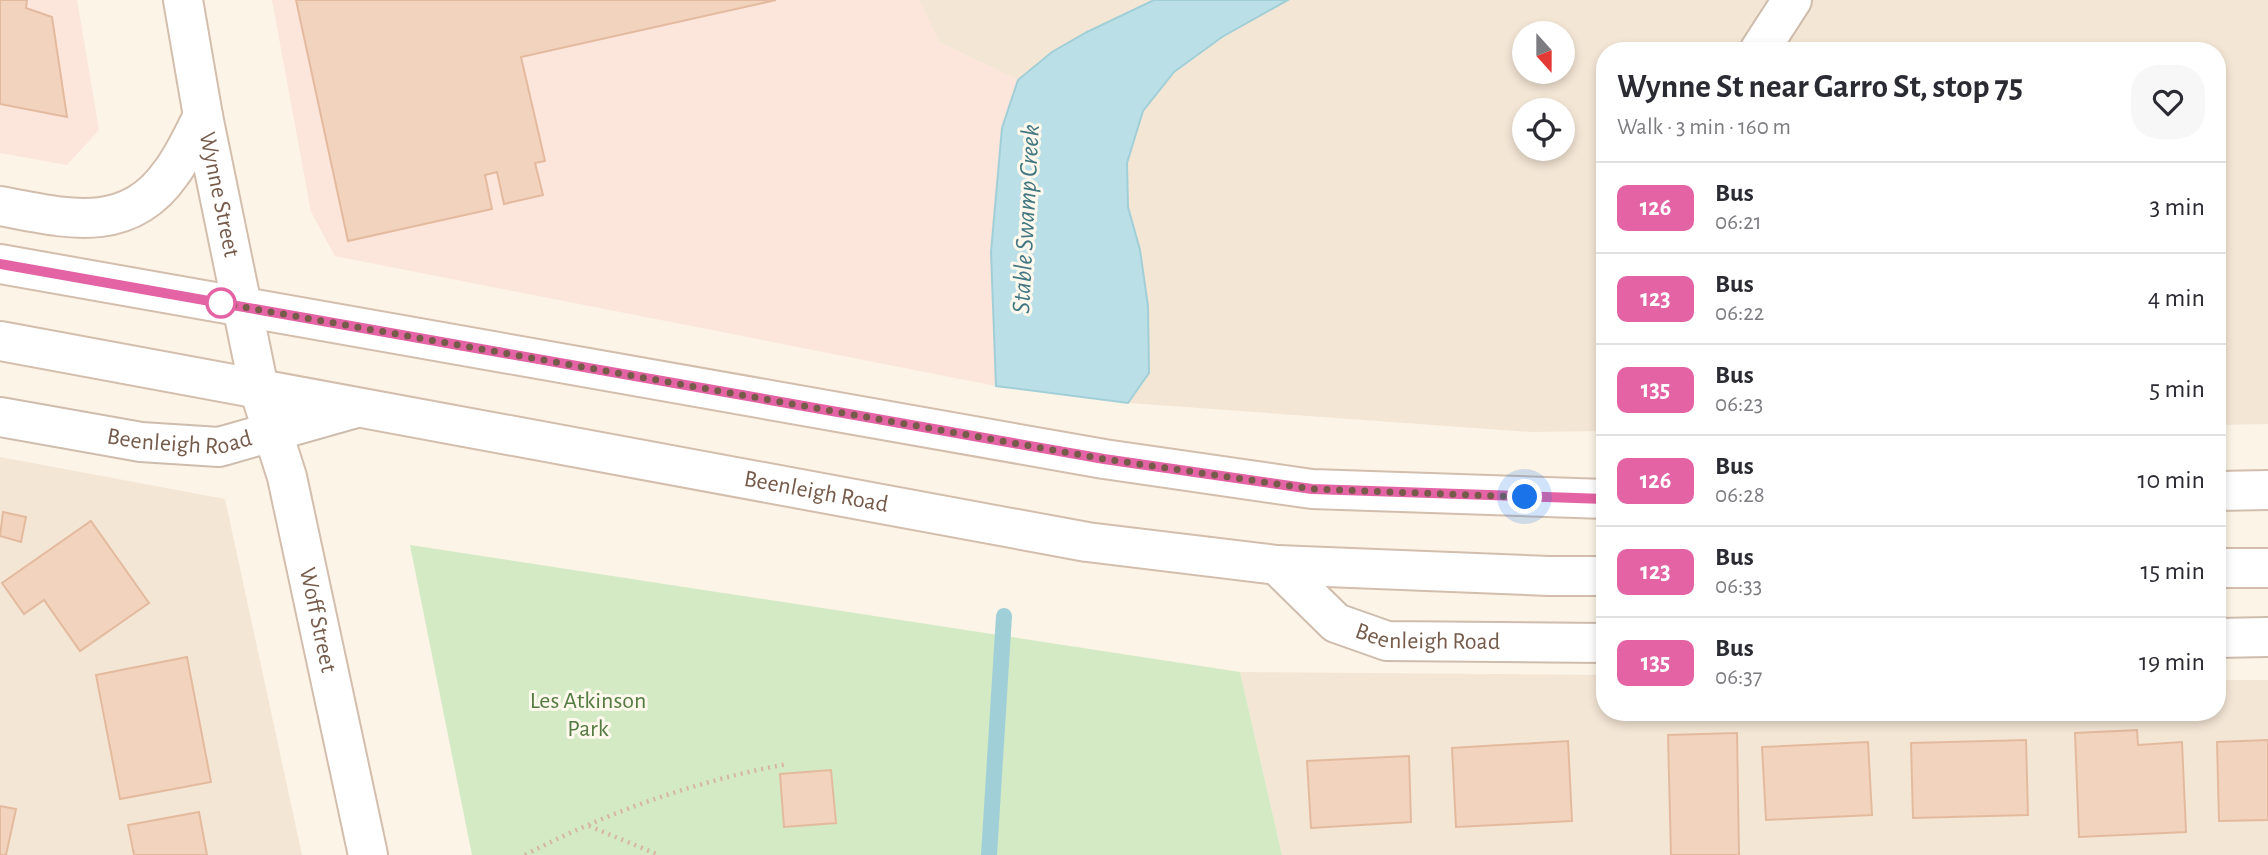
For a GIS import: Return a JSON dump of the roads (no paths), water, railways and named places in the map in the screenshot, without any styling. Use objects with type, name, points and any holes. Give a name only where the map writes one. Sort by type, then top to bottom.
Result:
[{"type":"main road","name":"Wynne Street","points":[[183,0],[203,117],[259,389]]},
{"type":"main road","points":[[1765,42],[1791,0]]},
{"type":"main road","points":[[0,205],[83,219],[122,213],[149,199],[172,173],[203,117]]},
{"type":"main road","points":[[0,264],[1104,459],[1312,489],[1596,499]]},
{"type":"main road","name":"Beenleigh Road","points":[[0,341],[1087,542],[1277,565],[1596,576]]},
{"type":"main road","name":"Woff Street","points":[[259,389],[287,477],[368,855]]},
{"type":"main road","name":"Beenleigh Road","points":[[0,417],[141,442],[219,447],[356,408]]},
{"type":"main road","points":[[2226,491],[2268,490]]},
{"type":"main road","name":"Beenleigh Road","points":[[1277,565],[1336,623],[1387,641],[1596,643]]},
{"type":"main road","points":[[2226,569],[2268,568]]},
{"type":"main road","points":[[2226,638],[2268,637]]},
{"type":"water","points":[[1154,0],[1288,0],[1222,37],[1174,72],[1143,111],[1127,163],[1128,207],[1140,250],[1148,306],[1149,373],[1128,403],[996,386],[991,252],[1002,128],[1018,80],[1052,52]]},
{"type":"waterway","name":"Stable Swamp Creek","points":[[989,855],[1004,616]]},
{"type":"park label","name":"Les Atkinson Park","points":[[588,715]]}]
